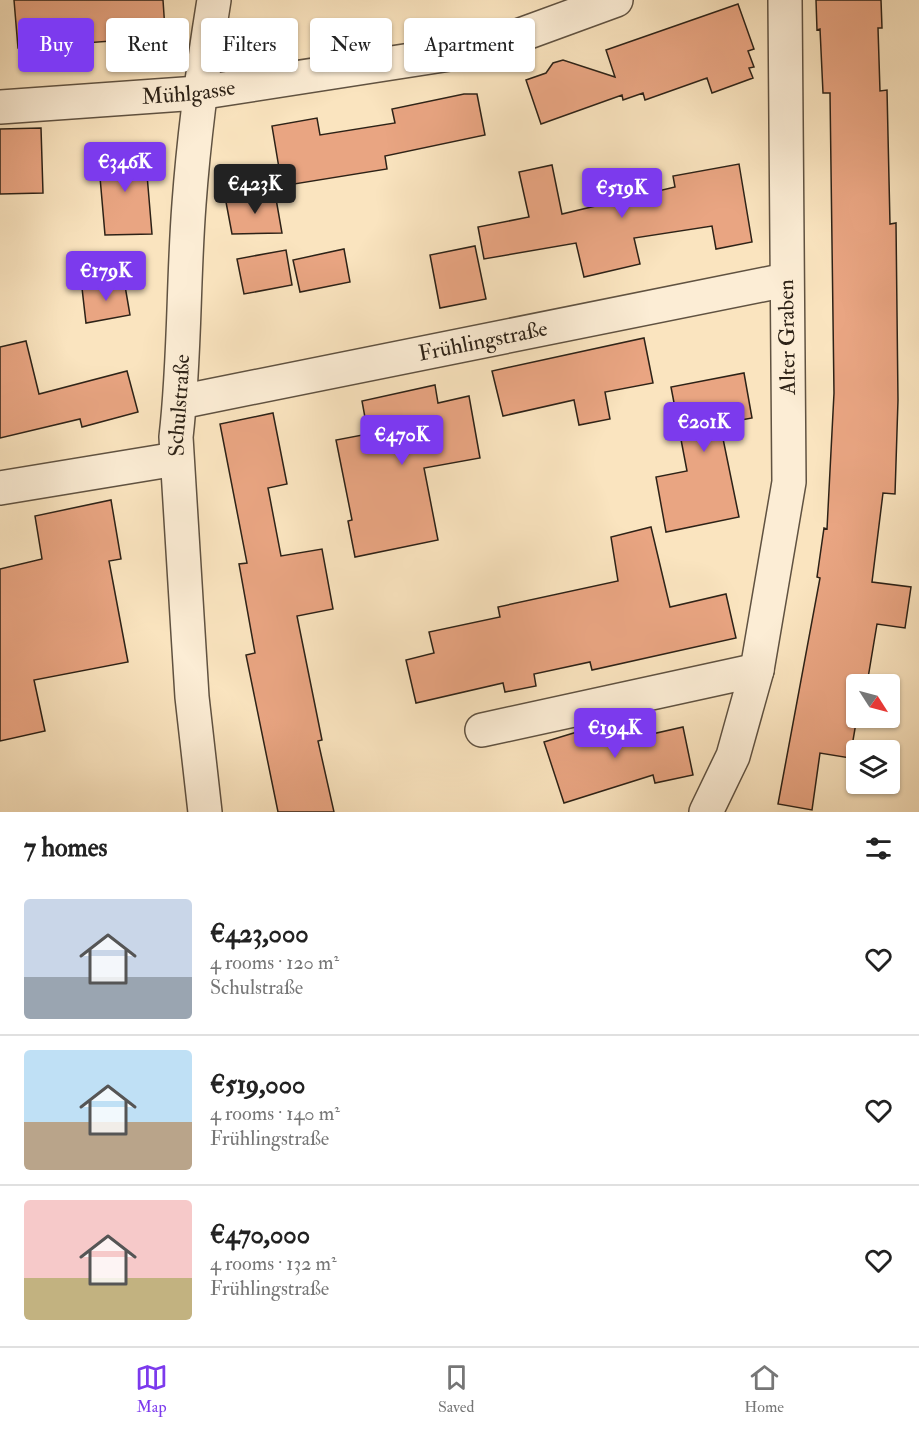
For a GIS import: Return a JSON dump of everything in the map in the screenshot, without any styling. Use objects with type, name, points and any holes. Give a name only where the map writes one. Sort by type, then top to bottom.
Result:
[{"type":"street","name":"Schulstraße","points":[[205,812],[192,697],[176,459],[189,206],[198,93],[214,0]]},
{"type":"street","name":"Mühlgasse","points":[[0,107],[198,93],[482,49],[616,0]]},
{"type":"street","name":"Alter Graben","points":[[706,812],[733,756],[756,670],[789,482],[785,0]]},
{"type":"street","name":"Frühlingstraße","points":[[180,402],[786,280]]},
{"type":"street","points":[[0,488],[176,459]]},
{"type":"street","points":[[482,730],[756,670]]},
{"type":"building","points":[[14,0],[163,0],[164,18],[106,18],[106,41],[94,42],[94,18],[18,18],[18,48]]},
{"type":"building","points":[[816,0],[881,0],[882,28],[878,28],[880,91],[887,90],[890,224],[896,223],[898,400],[895,494],[883,493],[872,582],[911,587],[905,628],[877,624],[869,674],[846,674],[846,728],[855,728],[853,740],[846,740],[846,757],[820,753],[812,810],[778,804],[820,578],[817,577],[824,528],[827,529],[834,393],[830,93],[823,93],[820,29],[817,30]]},
{"type":"building","points":[[738,4],[754,49],[748,51],[754,67],[749,68],[753,78],[712,93],[707,78],[645,100],[643,93],[623,100],[622,95],[541,124],[526,80],[546,73],[553,63],[563,60],[615,77],[606,50]]},
{"type":"building","points":[[464,94],[477,94],[485,135],[385,156],[387,169],[282,186],[272,126],[317,118],[320,135],[395,123],[392,109]]},
{"type":"building","points":[[41,128],[43,193],[0,194],[0,129]]},
{"type":"building","points":[[145,151],[152,234],[105,235],[98,154]]},
{"type":"building","points":[[739,164],[752,242],[716,249],[712,226],[634,238],[640,264],[584,277],[576,243],[484,259],[478,227],[529,217],[519,172],[552,165],[562,214],[675,187],[673,176]]},
{"type":"building","points":[[275,193],[282,233],[232,234],[226,202]]},
{"type":"building","points":[[475,246],[486,299],[440,308],[430,255]]},
{"type":"building","points":[[344,249],[350,282],[300,292],[293,260]]},
{"type":"building","points":[[286,250],[292,285],[244,294],[237,259]]},
{"type":"building","points":[[124,280],[130,315],[86,323],[82,288]]},
{"type":"building","points":[[644,338],[653,383],[605,392],[610,419],[579,425],[574,400],[503,416],[492,371]]},
{"type":"building","points":[[26,341],[39,394],[127,371],[138,412],[82,427],[80,419],[0,438],[0,347]]},
{"type":"building","points":[[744,373],[752,418],[720,424],[739,517],[666,532],[656,477],[687,471],[671,387]]},
{"type":"building","points":[[435,385],[438,403],[469,396],[480,458],[424,468],[438,540],[355,557],[348,521],[352,520],[336,440],[368,434],[362,401]]},
{"type":"building","points":[[273,413],[287,484],[268,488],[281,556],[322,549],[333,609],[297,616],[322,740],[318,741],[334,812],[278,812],[246,655],[255,653],[239,564],[247,563],[220,424]]},
{"type":"building","points":[[111,500],[121,559],[109,561],[128,662],[34,680],[45,731],[0,741],[0,569],[42,559],[35,516]]},
{"type":"building","points":[[651,527],[670,607],[726,594],[736,638],[592,670],[590,662],[534,674],[536,686],[505,692],[503,683],[416,703],[406,660],[434,653],[429,632],[500,617],[498,607],[618,581],[611,537]]},
{"type":"building","points":[[623,718],[630,739],[683,727],[693,775],[655,783],[653,775],[564,803],[544,742]]}]
